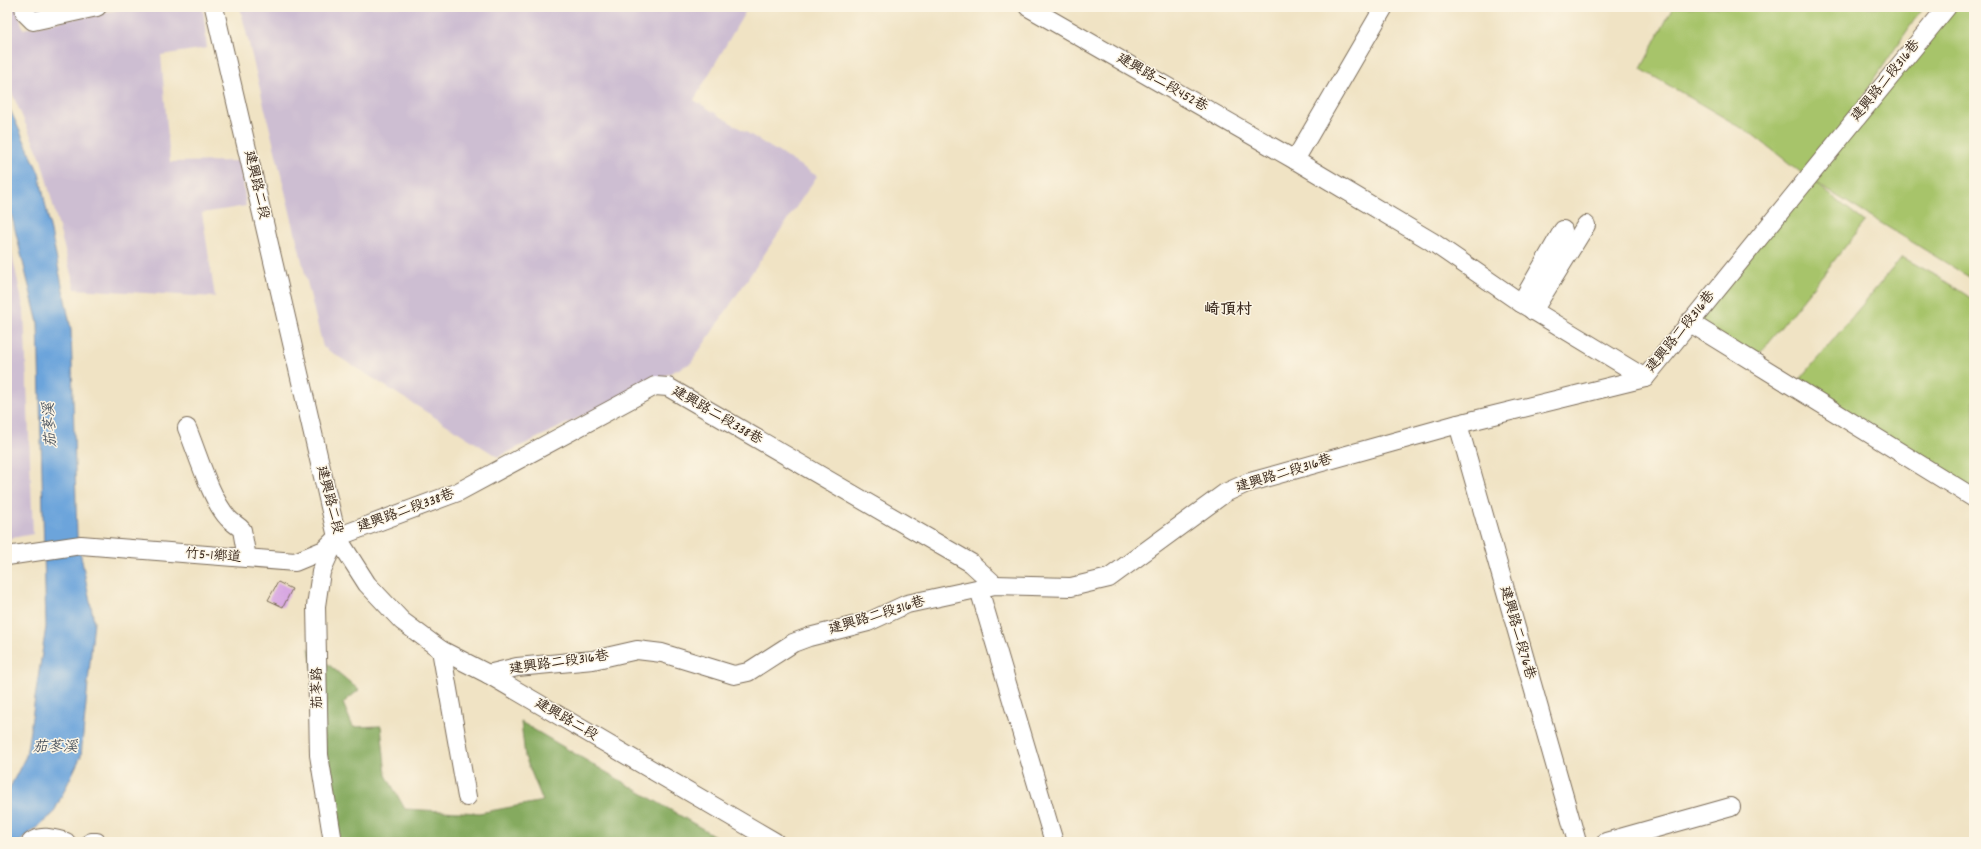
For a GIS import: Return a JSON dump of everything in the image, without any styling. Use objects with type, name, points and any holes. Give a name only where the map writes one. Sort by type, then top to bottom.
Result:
[{"type":"street","points":[[24,7],[25,13],[33,21],[97,7]]},
{"type":"street","name":"建興路二段","points":[[214,7],[337,537],[367,584],[402,621],[441,650],[488,674],[775,842]]},
{"type":"street","name":"建興路二段452巷","points":[[1028,7],[1296,160],[1431,241],[1527,307],[1645,378]]},
{"type":"street","points":[[1296,160],[1384,7]]},
{"type":"street","name":"建興路二段316巷","points":[[488,674],[517,667],[593,660],[637,650],[662,653],[734,675],[748,672],[793,643],[808,637],[868,622],[907,604],[987,587],[1071,588],[1109,578],[1225,493],[1246,483],[1458,424],[1645,378],[1689,322],[1947,7]]},
{"type":"street","points":[[1527,307],[1586,225]]},
{"type":"street","points":[[1527,307],[1562,230]]},
{"type":"street","points":[[1689,322],[1974,498]]},
{"type":"street","name":"建興路二段338巷","points":[[337,537],[458,492],[655,386],[668,387],[971,563],[987,587]]},
{"type":"street","name":"建興路二段76巷","points":[[1458,424],[1577,842]]},
{"type":"street","points":[[187,428],[210,486],[222,510],[228,518],[242,530],[247,558]]},
{"type":"street","name":"竹5-1鄉道","points":[[7,556],[81,546],[295,562],[324,550],[337,537]]},
{"type":"street","name":"茄苳路","points":[[334,842],[319,755],[316,606],[321,572],[337,537]]},
{"type":"street","points":[[987,587],[1054,842]]},
{"type":"street","points":[[441,650],[467,797]]},
{"type":"street","points":[[1606,842],[1732,813],[1644,842]]},
{"type":"street","points":[[31,842],[35,839],[45,837],[66,842]]},
{"type":"street","points":[[91,842],[97,842]]},
{"type":"shaded area","points":[[7,7],[17,7],[23,29],[132,7],[203,7],[207,48],[161,55],[170,162],[241,161],[246,206],[202,213],[215,297],[75,289],[41,159],[7,82]]},
{"type":"shaded area","points":[[240,7],[748,7],[694,100],[817,176],[691,363],[498,457],[323,347]]},
{"type":"shaded area","points":[[7,231],[24,310],[33,534],[7,539]]},
{"type":"green space","points":[[1673,7],[1923,7],[1812,172],[1947,7],[1974,7],[1974,280],[1814,182],[1865,222],[1752,363],[1689,322],[1808,178],[1752,134],[1641,69]]},
{"type":"green space","points":[[1902,257],[1937,276],[1974,300],[1974,504],[1793,388]]},
{"type":"green space","points":[[309,648],[359,690],[343,703],[353,727],[381,726],[386,775],[405,809],[479,813],[543,801],[525,757],[521,722],[725,842],[340,842]]},
{"type":"water","name":"茄苳溪","points":[[7,103],[39,173],[71,329],[77,536],[94,621],[81,756],[53,814],[19,842],[7,842],[7,793],[26,756],[46,627],[38,323],[7,197]]},
{"type":"building","points":[[278,582],[292,589],[283,607],[268,600]]},
{"type":"district","name":"崎頂村","points":[[1228,310]]}]
